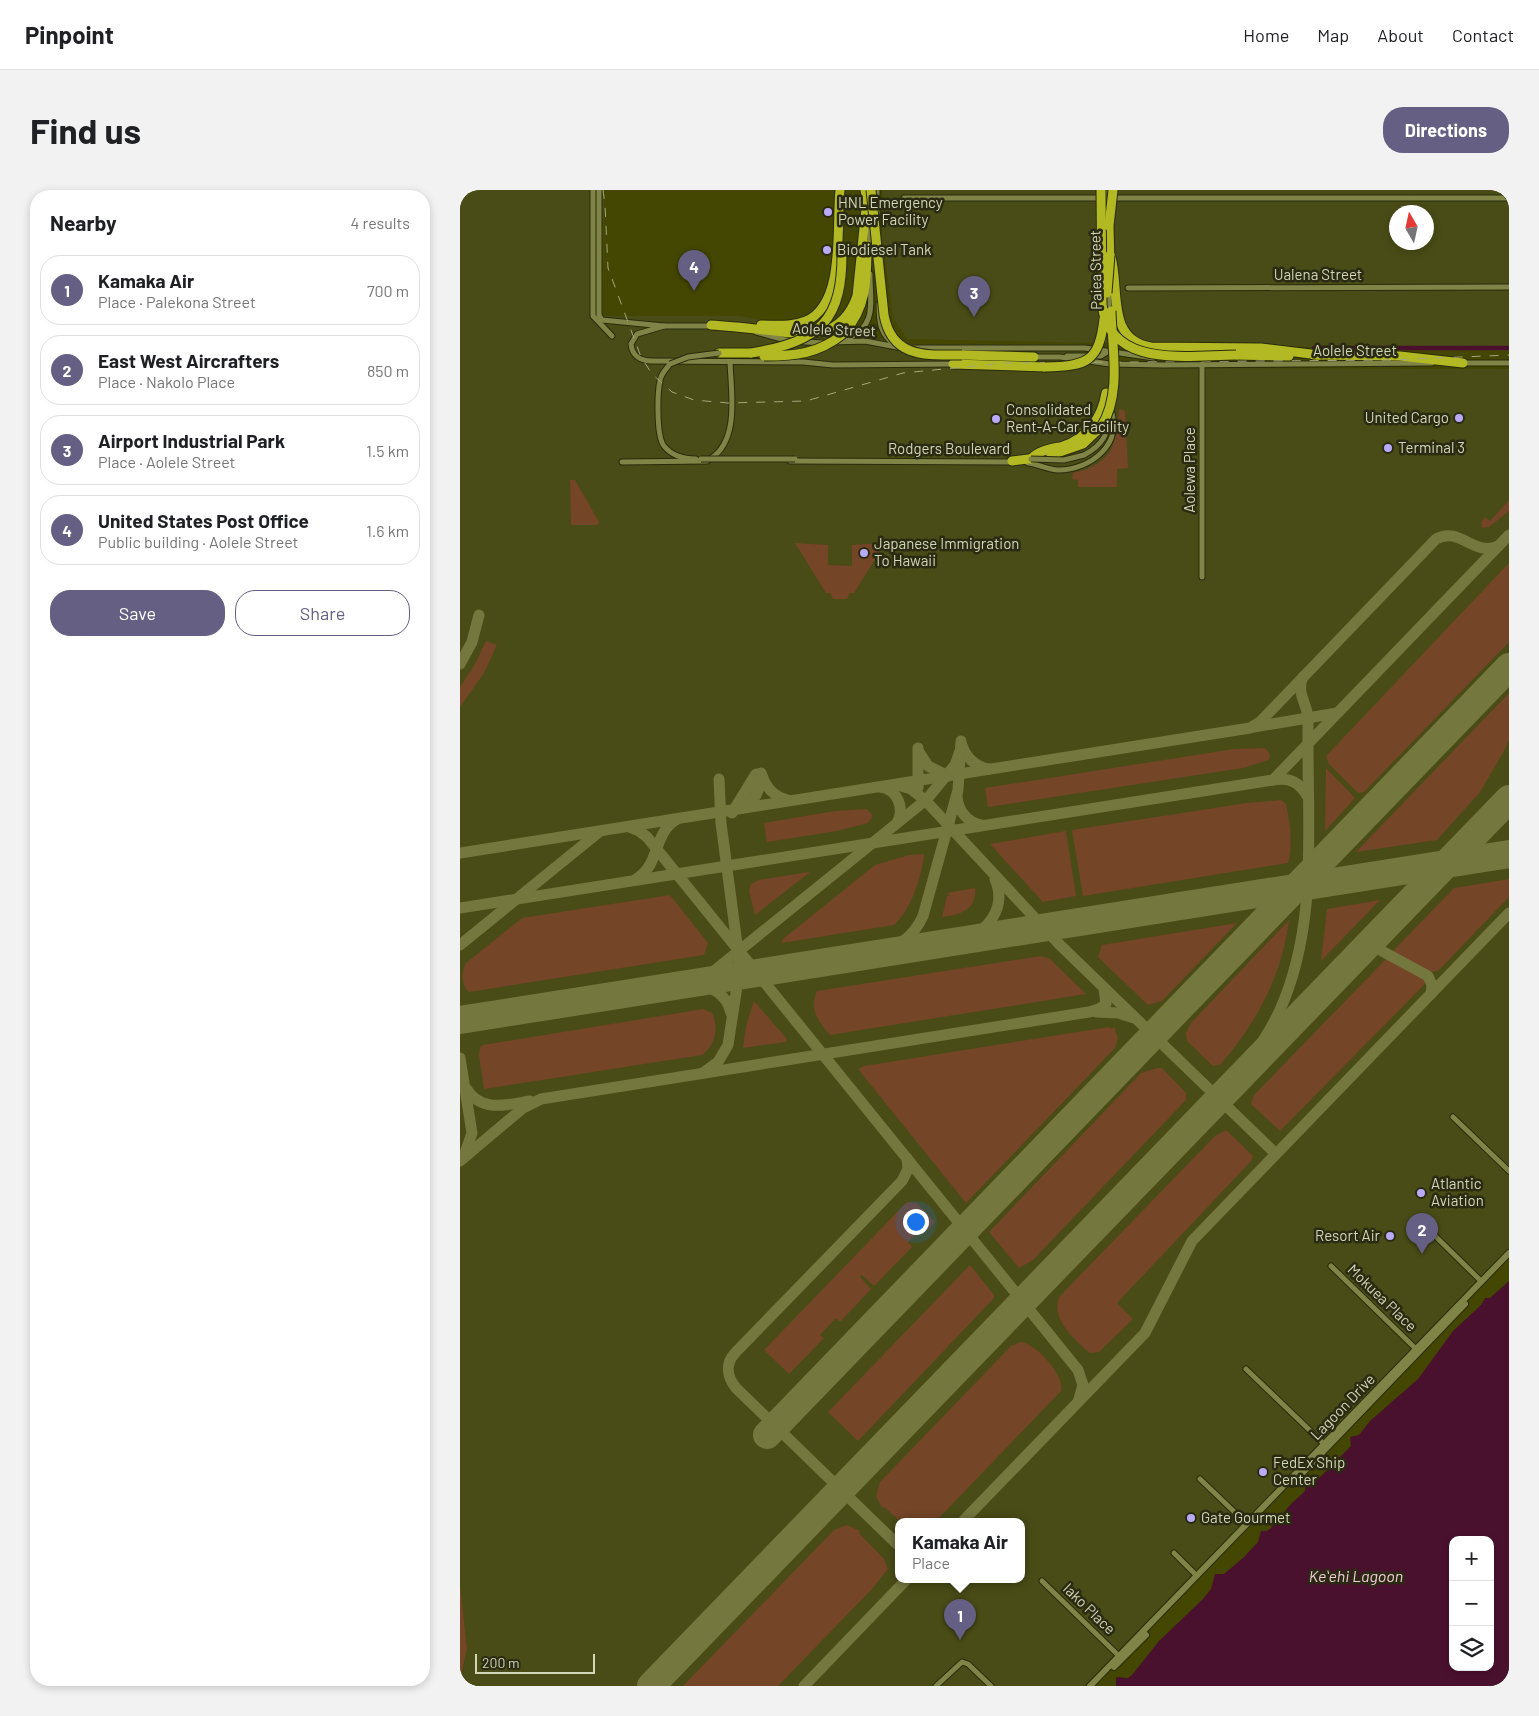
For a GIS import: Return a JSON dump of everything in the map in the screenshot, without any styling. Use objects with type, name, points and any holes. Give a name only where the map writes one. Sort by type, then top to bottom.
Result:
[{"type":"highway","points":[[710,326],[791,324],[812,318],[824,307],[834,280],[842,190]]},
{"type":"highway","points":[[751,353],[780,348],[800,341],[824,323],[834,308],[842,279],[842,190]]},
{"type":"highway","points":[[719,353],[790,356],[808,353],[833,342],[849,327],[860,310],[866,289],[867,200],[865,190]]},
{"type":"highway","points":[[870,190],[884,316],[890,334],[900,345],[912,352],[929,355],[1034,356]]},
{"type":"highway","points":[[1101,190],[1102,304],[1105,320],[1113,334],[1127,346],[1148,354],[1236,351]]},
{"type":"highway","points":[[1109,226],[1113,190]]},
{"type":"highway","points":[[1012,462],[1064,452],[1083,444],[1092,437],[1106,420],[1112,399],[1110,254],[1107,193]]},
{"type":"highway","points":[[710,326],[809,334],[828,330],[846,317],[857,296],[867,200]]},
{"type":"highway","points":[[1110,254],[1114,269],[1118,319],[1127,335],[1135,342],[1151,347],[1319,355],[1400,356],[1463,363]]},
{"type":"highway","points":[[953,364],[1045,367],[1081,363],[1089,359],[1099,347],[1103,330],[1110,254]]},
{"type":"highway","points":[[1031,459],[1039,452],[1066,445],[1078,439],[1090,429],[1098,417],[1106,393],[1110,311]]},
{"type":"street","name":"Aolele Street","points":[[593,190],[596,216],[595,319],[612,336]]},
{"type":"street","name":"Aolele Street","points":[[596,216],[599,190]]},
{"type":"street","points":[[840,342],[863,330],[870,317],[870,190]]},
{"type":"street","points":[[877,190],[879,322],[885,336],[900,348]]},
{"type":"street","points":[[904,198],[1107,193],[1509,198]]},
{"type":"street","name":"Paiea Street","points":[[1107,193],[1110,350]]},
{"type":"street","name":"Ualena Street","points":[[1128,288],[1509,287]]},
{"type":"street","name":"Aolele Street","points":[[596,302],[599,315],[604,322],[664,326],[710,326],[753,331],[802,344],[865,341],[900,348],[1085,348],[1202,364]]},
{"type":"street","points":[[1085,348],[1092,346],[1099,338],[1100,328],[1110,311]]},
{"type":"street","name":"Aolele Street","points":[[664,326],[637,334],[631,344],[635,354],[646,361],[909,365],[953,364],[1034,356],[1060,357],[1110,364],[1509,363]]},
{"type":"street","points":[[909,365],[921,359],[925,348]]},
{"type":"street","points":[[1060,357],[1075,355],[1101,356],[1110,350]]},
{"type":"street","name":"Rodgers Boulevard","points":[[622,462],[1012,462],[1036,464],[1060,470],[1088,463],[1100,454],[1111,441],[1114,424],[1110,408],[1110,350]]},
{"type":"street","points":[[719,353],[680,359],[670,364],[661,376],[659,390],[661,439],[665,448],[682,458],[1064,460],[1084,455],[1098,446],[1106,436],[1110,408]]},
{"type":"street","points":[[707,461],[722,449],[729,434],[731,420],[730,362]]},
{"type":"street","points":[[1110,383],[1119,369],[1129,364]]},
{"type":"street","name":"Aolewa Place","points":[[1202,364],[1202,576]]},
{"type":"street","points":[[1453,1117],[1509,1171]]},
{"type":"street","points":[[1426,1227],[1483,1283]]},
{"type":"street","name":"Lagoon Drive","points":[[1483,1283],[1509,1253]]},
{"type":"street","name":"Lagoon Drive","points":[[1090,1686],[1121,1657],[1483,1283],[1509,1259]]},
{"type":"street","name":"Mokuea Place","points":[[1331,1266],[1418,1350]]},
{"type":"street","points":[[1246,1370],[1325,1446]]},
{"type":"street","points":[[1200,1479],[1248,1525]]},
{"type":"street","points":[[1174,1553],[1198,1577]]},
{"type":"street","name":"Iako Place","points":[[1042,1581],[1121,1657]]},
{"type":"street","name":"Lagoon Drive","points":[[1096,1686],[1121,1657]]},
{"type":"street","points":[[936,1686],[957,1664],[964,1662],[991,1686]]},
{"type":"shaded area","points":[[460,190],[604,190],[603,316],[739,316],[912,344],[1085,344],[1131,368],[1509,369],[1509,1248],[1084,1686],[460,1686],[467,1649],[460,1583]]},
{"type":"shaded area","points":[[883,190],[1509,190],[1509,351],[907,339],[893,317],[882,236]]},
{"type":"shaded area","points":[[1119,409],[1125,411],[1128,468],[1117,469],[1117,487],[1078,487],[1078,480],[1072,479],[1073,473],[1097,464],[1110,451],[1114,443]]},
{"type":"shaded area","points":[[570,480],[575,480],[599,522],[597,525],[571,525]]},
{"type":"shaded area","points":[[1509,500],[1509,511],[1489,527],[1482,528],[1481,523],[1485,517],[1490,521]]},
{"type":"shaded area","points":[[795,543],[828,545],[828,565],[852,566],[852,545],[885,543],[854,593],[850,593],[847,599],[833,599],[830,593],[826,593]]},
{"type":"shaded area","points":[[1509,563],[1509,642],[1364,792],[1358,793],[1329,764],[1326,756]]},
{"type":"shaded area","points":[[486,641],[497,645],[484,673],[460,707],[460,687],[475,664]]},
{"type":"shaded area","points":[[1509,693],[1509,740],[1504,751],[1480,792],[1437,840],[1356,852]]},
{"type":"shaded area","points":[[1265,748],[1270,754],[1269,760],[1243,768],[988,807],[985,788],[1234,749]]},
{"type":"shaded area","points":[[1326,768],[1355,798],[1325,831]]},
{"type":"shaded area","points":[[1281,800],[1286,804],[1290,826],[1291,841],[1288,863],[1083,896],[1072,830],[1247,803]]},
{"type":"shaded area","points":[[867,809],[873,816],[868,823],[837,831],[767,842],[764,823],[835,811]]},
{"type":"shaded area","points":[[1066,831],[1076,896],[1043,902],[990,844]]},
{"type":"shaded area","points":[[924,854],[915,892],[906,911],[894,925],[781,943],[783,939],[875,865],[909,855]]},
{"type":"shaded area","points":[[809,872],[755,915],[749,891],[751,884],[759,880]]},
{"type":"shaded area","points":[[1509,879],[1509,897],[1438,971],[1428,972],[1392,952],[1454,888]]},
{"type":"shaded area","points":[[975,888],[973,902],[966,910],[955,915],[942,917],[947,896],[950,896],[947,893]]},
{"type":"shaded area","points":[[670,895],[708,943],[704,955],[469,992],[464,986],[463,974],[466,963],[522,918]]},
{"type":"shaded area","points":[[1380,900],[1321,961],[1327,909]]},
{"type":"shaded area","points":[[1289,920],[1286,941],[1274,980],[1256,1016],[1220,1065],[1213,1066],[1187,1041],[1186,1033],[1191,1023]]},
{"type":"shaded area","points":[[1237,923],[1162,1001],[1148,1005],[1098,957],[1102,945]]},
{"type":"shaded area","points":[[1041,956],[1050,959],[1086,994],[830,1035],[814,1010],[817,991]]},
{"type":"shaded area","points":[[1387,958],[1426,980],[1424,985],[1280,1131],[1251,1104],[1254,1095]]},
{"type":"shaded area","points":[[754,1001],[787,1039],[786,1042],[743,1048],[746,1026]]},
{"type":"shaded area","points":[[703,1009],[712,1013],[716,1030],[713,1041],[702,1055],[484,1089],[479,1055],[480,1047],[483,1045]]},
{"type":"shaded area","points":[[1109,1027],[1111,1029],[1114,1027],[1118,1038],[1115,1048],[966,1203],[858,1069],[864,1066]]},
{"type":"shaded area","points":[[1162,1068],[1186,1093],[1186,1100],[1033,1260],[1019,1268],[989,1232],[1141,1073]]},
{"type":"shaded area","points":[[1226,1130],[1253,1156],[1252,1160],[1117,1303],[1133,1319],[1099,1352],[1090,1353],[1065,1328],[1058,1312],[1060,1296],[1215,1136]]},
{"type":"shaded area","points":[[907,1202],[917,1203],[935,1222],[929,1229],[924,1226],[908,1242],[912,1247],[874,1286],[862,1275],[860,1277],[871,1289],[840,1322],[836,1318],[820,1335],[824,1338],[789,1374],[764,1350]]},
{"type":"shaded area","points":[[970,1265],[994,1295],[994,1298],[858,1441],[828,1412]]},
{"type":"shaded area","points":[[1020,1342],[1041,1354],[1059,1377],[1061,1391],[939,1518],[897,1518],[884,1507],[882,1508],[876,1496],[880,1482],[1011,1346]]},
{"type":"shaded area","points":[[847,1525],[860,1531],[859,1533],[884,1559],[888,1569],[872,1589],[778,1686],[683,1686],[834,1530]]},
{"type":"shaded area","points":[[460,1583],[467,1649],[460,1680]]},
{"type":"water","name":"Keʻehi Lagoon","points":[[1509,1281],[1509,1686],[1116,1686],[1116,1677],[1128,1678],[1132,1675],[1159,1641],[1203,1599],[1211,1589],[1215,1574],[1224,1574],[1258,1542],[1261,1531],[1270,1529],[1305,1491],[1306,1480],[1317,1480],[1351,1446],[1350,1437],[1359,1435],[1370,1421],[1418,1379],[1453,1331],[1481,1305],[1485,1298],[1490,1298]]},
{"type":"waterway","points":[[1314,348],[1509,348]]},
{"type":"taxiway","points":[[460,908],[1273,780],[1509,535]]},
{"type":"taxiway","points":[[460,853],[1250,728],[1260,722],[1436,539],[1452,536],[1482,548],[1498,546]]},
{"type":"taxiway","points":[[460,664],[472,642],[479,615]]},
{"type":"taxiway","points":[[1227,1090],[1274,1022],[1291,980],[1300,948],[1308,882],[1309,848],[1308,717],[1301,692],[1303,677]]},
{"type":"taxiway","points":[[1254,727],[1337,713]]},
{"type":"taxiway","points":[[874,954],[890,949],[903,941],[919,924],[923,916],[958,790],[961,741]]},
{"type":"taxiway","points":[[962,745],[972,761],[989,769]]},
{"type":"taxiway","points":[[918,748],[918,788]]},
{"type":"taxiway","points":[[684,984],[702,979],[714,971],[927,799],[955,765],[960,751]]},
{"type":"taxiway","points":[[919,752],[928,766],[948,776]]},
{"type":"taxiway","points":[[742,808],[751,802],[757,794],[761,773]]},
{"type":"taxiway","points":[[732,813],[756,774]]},
{"type":"taxiway","points":[[762,775],[772,791],[779,797],[788,800]]},
{"type":"taxiway","points":[[703,1073],[718,1062],[728,1045],[740,967],[721,823],[719,779]]},
{"type":"taxiway","points":[[1273,780],[1284,779],[1294,782],[1308,797]]},
{"type":"taxiway","points":[[898,785],[911,789],[925,800],[1059,944],[1276,1154]]},
{"type":"taxiway","points":[[880,787],[891,792],[898,800],[900,812],[897,823]]},
{"type":"taxiway","points":[[957,796],[959,806],[964,815],[976,824],[981,825]]},
{"type":"taxiway","points":[[636,879],[649,866],[663,833],[676,820]]},
{"type":"taxiway","points":[[629,827],[647,837],[1078,1370],[1083,1385],[1079,1399]]},
{"type":"taxiway","points":[[460,945],[599,832]]},
{"type":"taxiway","points":[[961,940],[980,931],[993,917],[999,899],[995,879]]},
{"type":"taxiway","points":[[966,1518],[1145,1333],[1192,1241],[1509,913]]},
{"type":"taxiway","points":[[1369,944],[1428,976],[1432,985],[1431,994]]},
{"type":"taxiway","points":[[691,985],[717,991],[729,1006],[731,1013]]},
{"type":"taxiway","points":[[460,1161],[523,1108],[541,1099],[1089,1012],[1099,1009],[1106,1004],[1104,988]]},
{"type":"taxiway","points":[[1096,1012],[1118,1013],[1134,1018]]},
{"type":"taxiway","points":[[460,1058],[472,1133],[464,1156]]},
{"type":"taxiway","points":[[466,1088],[472,1096],[487,1104],[503,1105],[530,1101]]},
{"type":"taxiway","points":[[895,1542],[736,1388],[728,1370],[735,1353],[902,1181],[908,1169],[907,1158]]},
{"type":"taxiway","points":[[804,1686],[903,1583]]},
{"type":"runway","points":[[767,1435],[1509,667]]},
{"type":"runway","points":[[651,1686],[1509,799]]},
{"type":"runway","points":[[460,1020],[1509,854]]},
{"type":"railway","points":[[603,190],[608,268],[641,357],[652,374],[672,392],[694,400],[728,403],[806,401],[903,373],[1006,363],[1391,360],[1509,355]]},
{"type":"place","name":"HNL Emergency Power Facility","points":[[828,212]]},
{"type":"place","name":"Biodiesel Tank","points":[[827,250]]},
{"type":"place","name":"United States Post Office","points":[[694,291]]},
{"type":"place","name":"Airport Industrial Park","points":[[974,317]]},
{"type":"place","name":"United Cargo","points":[[1459,418]]},
{"type":"place","name":"Consolidated Rent-A-Car Facility","points":[[996,419]]},
{"type":"place","name":"Terminal 3","points":[[1388,448]]},
{"type":"place","name":"Japanese Immigration To Hawaii","points":[[864,553]]},
{"type":"place","name":"Atlantic Aviation","points":[[1421,1193]]},
{"type":"place","name":"Resort Air","points":[[1390,1236]]},
{"type":"place","name":"East West Aircrafters","points":[[1422,1254]]},
{"type":"place","name":"FedEx Ship Center","points":[[1263,1472]]},
{"type":"place","name":"Gate Gourmet","points":[[1191,1518]]},
{"type":"place","name":"Kamaka Air","points":[[960,1640]]}]
